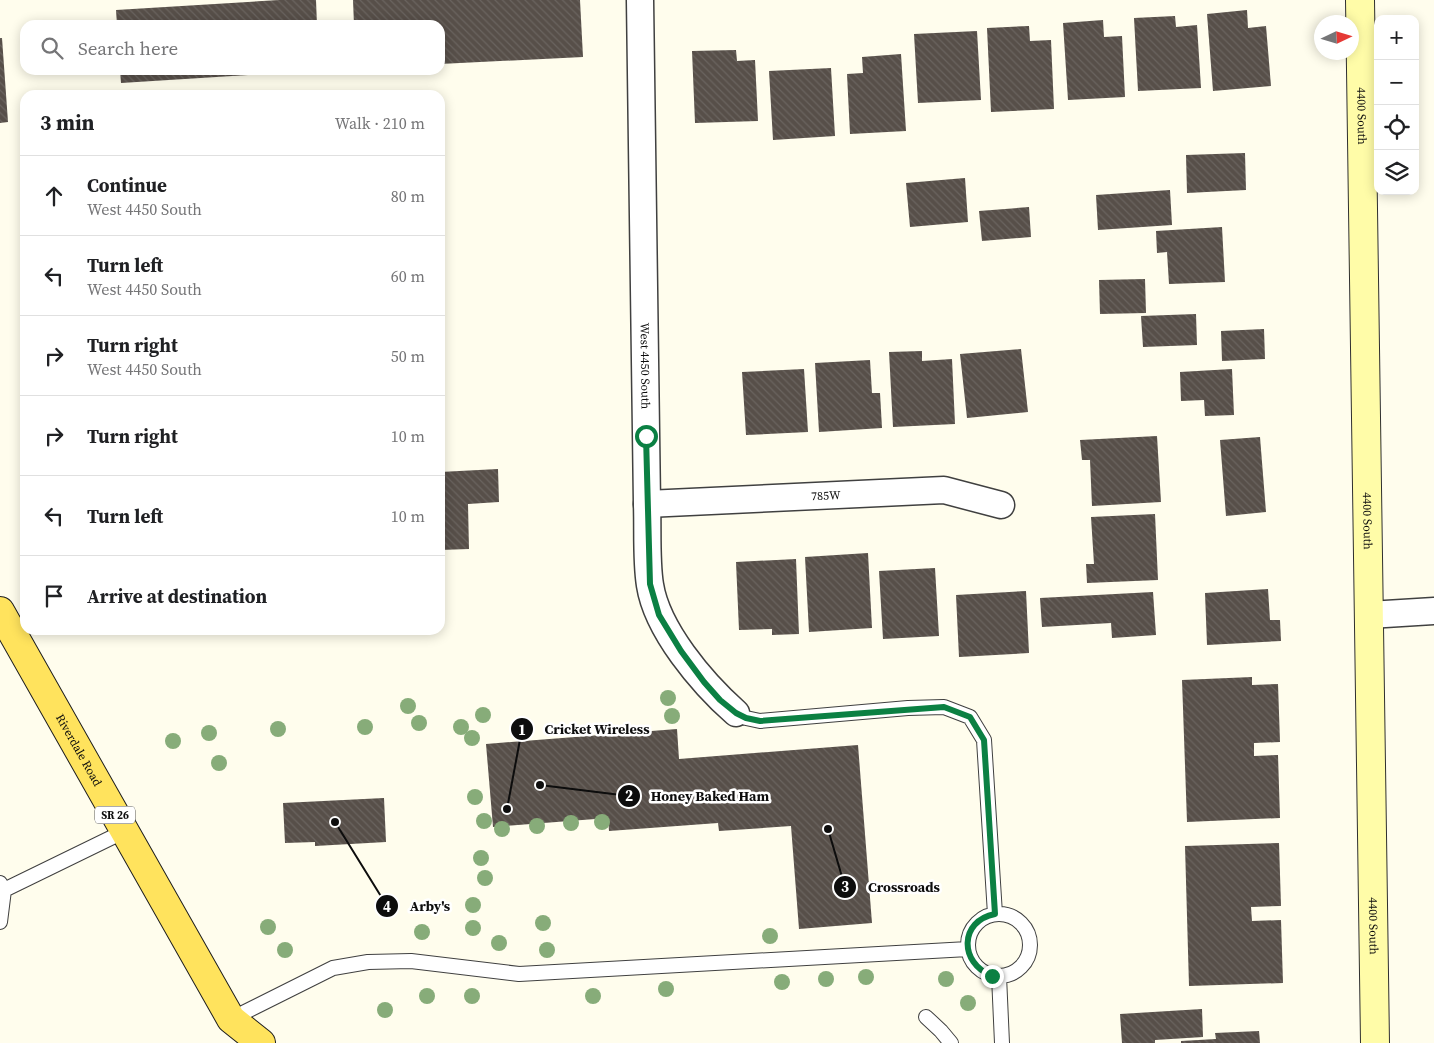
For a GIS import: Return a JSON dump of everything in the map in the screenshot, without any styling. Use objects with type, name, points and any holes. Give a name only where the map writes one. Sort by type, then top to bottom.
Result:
[{"type":"main road","name":"Riverdale Road","points":[[0,611],[124,831],[231,1031],[261,1043]]},
{"type":"street","name":"West 4450 South","points":[[640,0],[647,504],[650,584],[659,615],[681,651],[704,682],[736,713]]},
{"type":"street","name":"4400 South","points":[[1360,0],[1375,1043]]},
{"type":"street","name":"785W","points":[[647,504],[944,490],[1002,506]]},
{"type":"street","points":[[1370,615],[1434,611]]},
{"type":"lane","name":"West 4450 South","points":[[736,713],[746,718],[760,721],[944,707],[970,717],[984,740],[995,914]]},
{"type":"lane","points":[[0,922],[2,886],[124,831]]},
{"type":"lane","points":[[995,914],[1009,915],[1018,920],[1030,938],[1027,959],[1021,968],[1012,974],[999,976],[983,972],[970,958],[968,938],[972,928],[978,920],[995,914]]},
{"type":"lane","points":[[231,1031],[333,968],[368,962],[411,961],[518,974],[968,949]]},
{"type":"lane","points":[[999,976],[1002,1043]]},
{"type":"lane","points":[[926,1017],[951,1043]]},
{"type":"building","points":[[279,0],[316,0],[317,20],[117,20],[116,10]]},
{"type":"building","points":[[353,0],[580,0],[583,57],[445,64],[445,20],[354,20]]},
{"type":"building","points":[[1247,10],[1248,28],[1266,26],[1271,86],[1213,91],[1207,14]]},
{"type":"building","points":[[1175,16],[1176,27],[1197,25],[1201,88],[1138,91],[1134,18]]},
{"type":"building","points":[[1103,20],[1104,37],[1122,36],[1125,97],[1068,100],[1063,23]]},
{"type":"building","points":[[1029,26],[1030,41],[1051,40],[1054,109],[991,112],[987,28]]},
{"type":"building","points":[[977,31],[981,100],[918,103],[914,34]]},
{"type":"building","points":[[0,38],[2,38],[8,122],[0,123]]},
{"type":"building","points":[[736,50],[737,61],[755,60],[758,121],[695,123],[692,51]]},
{"type":"building","points":[[901,54],[906,131],[850,134],[847,74],[863,73],[862,57]]},
{"type":"building","points":[[831,68],[835,136],[773,140],[769,71]]},
{"type":"building","points":[[120,75],[246,75],[121,83]]},
{"type":"building","points":[[1245,153],[1246,190],[1187,193],[1186,155]]},
{"type":"building","points":[[965,178],[968,222],[910,227],[906,183]]},
{"type":"building","points":[[1170,190],[1172,225],[1098,230],[1096,195]]},
{"type":"building","points":[[1029,207],[1031,237],[982,241],[979,211]]},
{"type":"building","points":[[1222,227],[1225,282],[1169,284],[1167,252],[1157,253],[1156,231]]},
{"type":"building","points":[[1145,279],[1146,313],[1100,314],[1099,280]]},
{"type":"building","points":[[1196,314],[1197,345],[1143,347],[1141,316]]},
{"type":"building","points":[[1264,329],[1265,359],[1222,361],[1221,331]]},
{"type":"building","points":[[1021,349],[1028,412],[967,418],[960,354]]},
{"type":"building","points":[[922,351],[922,361],[952,359],[955,424],[893,427],[889,352]]},
{"type":"building","points":[[870,360],[872,393],[880,393],[882,428],[819,432],[815,363]]},
{"type":"building","points":[[804,369],[808,432],[746,435],[742,372]]},
{"type":"building","points":[[1232,369],[1234,415],[1205,416],[1204,400],[1181,401],[1180,372]]},
{"type":"building","points":[[1157,436],[1161,502],[1092,506],[1090,460],[1082,460],[1080,440]]},
{"type":"building","points":[[1260,437],[1266,512],[1226,516],[1220,440]]},
{"type":"building","points":[[498,469],[499,502],[468,504],[469,549],[445,550],[445,472]]},
{"type":"building","points":[[1155,514],[1158,580],[1087,583],[1086,564],[1094,564],[1091,517]]},
{"type":"building","points":[[868,553],[872,628],[809,632],[805,557]]},
{"type":"building","points":[[796,559],[799,634],[772,635],[772,629],[739,630],[736,562]]},
{"type":"building","points":[[935,568],[939,636],[883,639],[879,571]]},
{"type":"building","points":[[1268,589],[1270,620],[1280,620],[1281,641],[1207,645],[1205,593]]},
{"type":"building","points":[[1026,591],[1029,653],[959,657],[956,595]]},
{"type":"building","points":[[1153,592],[1156,635],[1112,638],[1111,623],[1042,627],[1040,598]]},
{"type":"building","points":[[1252,677],[1252,685],[1278,684],[1280,742],[1254,743],[1254,756],[1278,755],[1280,818],[1187,822],[1182,680]]},
{"type":"building","points":[[677,729],[679,759],[858,745],[872,923],[799,929],[791,826],[719,831],[718,823],[609,831],[608,818],[493,827],[486,744]]},
{"type":"building","points":[[384,798],[386,842],[315,846],[315,842],[285,843],[283,803]]},
{"type":"building","points":[[1279,843],[1281,906],[1251,907],[1252,921],[1281,920],[1283,983],[1189,986],[1185,846]]},
{"type":"building","points":[[1202,1009],[1203,1037],[1155,1040],[1155,1043],[1122,1043],[1120,1014]]},
{"type":"building","points":[[1259,1031],[1260,1043],[1181,1043],[1181,1041],[1216,1039],[1215,1033]]},
{"type":"place","name":"Honey Baked Ham","points":[[540,785]]},
{"type":"place","name":"Cricket Wireless","points":[[507,809]]},
{"type":"place","name":"Arby's","points":[[335,822]]},
{"type":"place","name":"Crossroads","points":[[828,829]]},
{"type":"route","points":[[646,436],[650,584],[659,615],[681,651],[720,700],[736,713],[746,718],[760,721],[908,708],[944,707],[970,717],[984,740],[995,914],[978,920],[968,938],[968,949],[970,958],[976,966],[992,976]]}]
